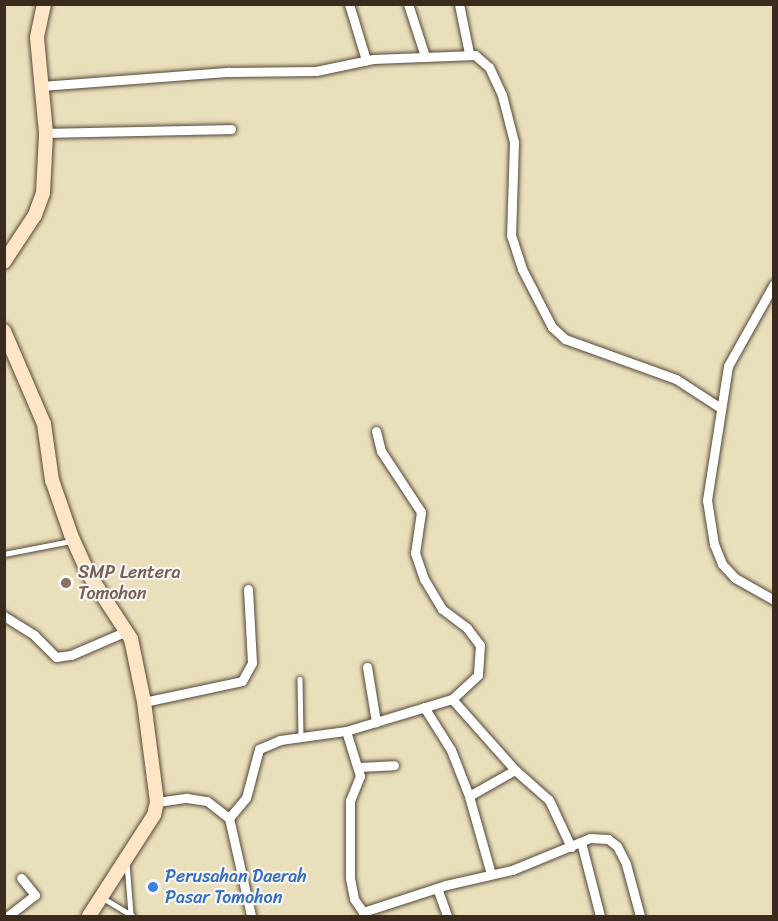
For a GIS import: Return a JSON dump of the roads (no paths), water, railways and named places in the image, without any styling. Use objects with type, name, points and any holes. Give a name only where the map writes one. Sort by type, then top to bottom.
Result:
[{"type":"main road","points":[[4,262],[39,206],[46,133],[37,37],[44,4]]},
{"type":"main road","points":[[4,331],[44,424],[52,480],[74,541],[88,573],[127,631],[135,651],[144,702],[157,802],[154,815],[103,898],[89,916]]},
{"type":"street","points":[[349,4],[366,60]]},
{"type":"street","points":[[408,4],[425,56]]},
{"type":"street","points":[[459,4],[469,54]]},
{"type":"street","points":[[41,86],[229,72],[316,70],[366,60],[469,54],[489,67],[502,95],[514,142],[511,236],[522,269],[552,327],[565,339],[676,379],[719,407]]},
{"type":"street","points":[[46,133],[231,129]]},
{"type":"street","points":[[774,284],[728,366],[719,407],[707,500],[714,544],[722,564],[735,578],[774,600]]},
{"type":"street","points":[[229,818],[246,798],[257,750],[274,741],[346,731],[452,699],[478,675],[480,645],[442,609],[424,579],[415,553],[421,512],[381,451],[376,431]]},
{"type":"street","points":[[144,702],[242,681],[252,663],[248,590]]},
{"type":"street","points":[[4,616],[34,635],[56,657],[71,655],[127,631]]},
{"type":"street","points":[[367,667],[376,722]]},
{"type":"street","points":[[452,699],[515,770],[549,800],[571,847]]},
{"type":"street","points":[[424,707],[451,750],[469,796],[491,874]]},
{"type":"street","points":[[346,731],[360,776],[350,801],[350,878],[358,907],[373,914],[437,888],[512,870],[590,838],[608,839],[617,846],[626,864],[640,916]]},
{"type":"street","points":[[359,767],[394,765]]},
{"type":"street","points":[[469,796],[515,770]]},
{"type":"street","points":[[157,802],[187,798],[207,801],[229,818],[251,916]]},
{"type":"street","points":[[581,842],[600,916]]},
{"type":"street","points":[[8,916],[35,895],[21,878]]},
{"type":"street","points":[[437,888],[447,916]]},
{"type":"lane","points":[[4,554],[74,541]]},
{"type":"lane","points":[[300,680],[301,737]]},
{"type":"lane","points":[[127,856],[132,915]]},
{"type":"lane","points":[[103,898],[132,915]]},
{"type":"place","name":"SMP Lentera Tomohon","points":[[66,583]]},
{"type":"place","name":"Perusahan Daerah Pasar Tomohon","points":[[153,887]]}]
